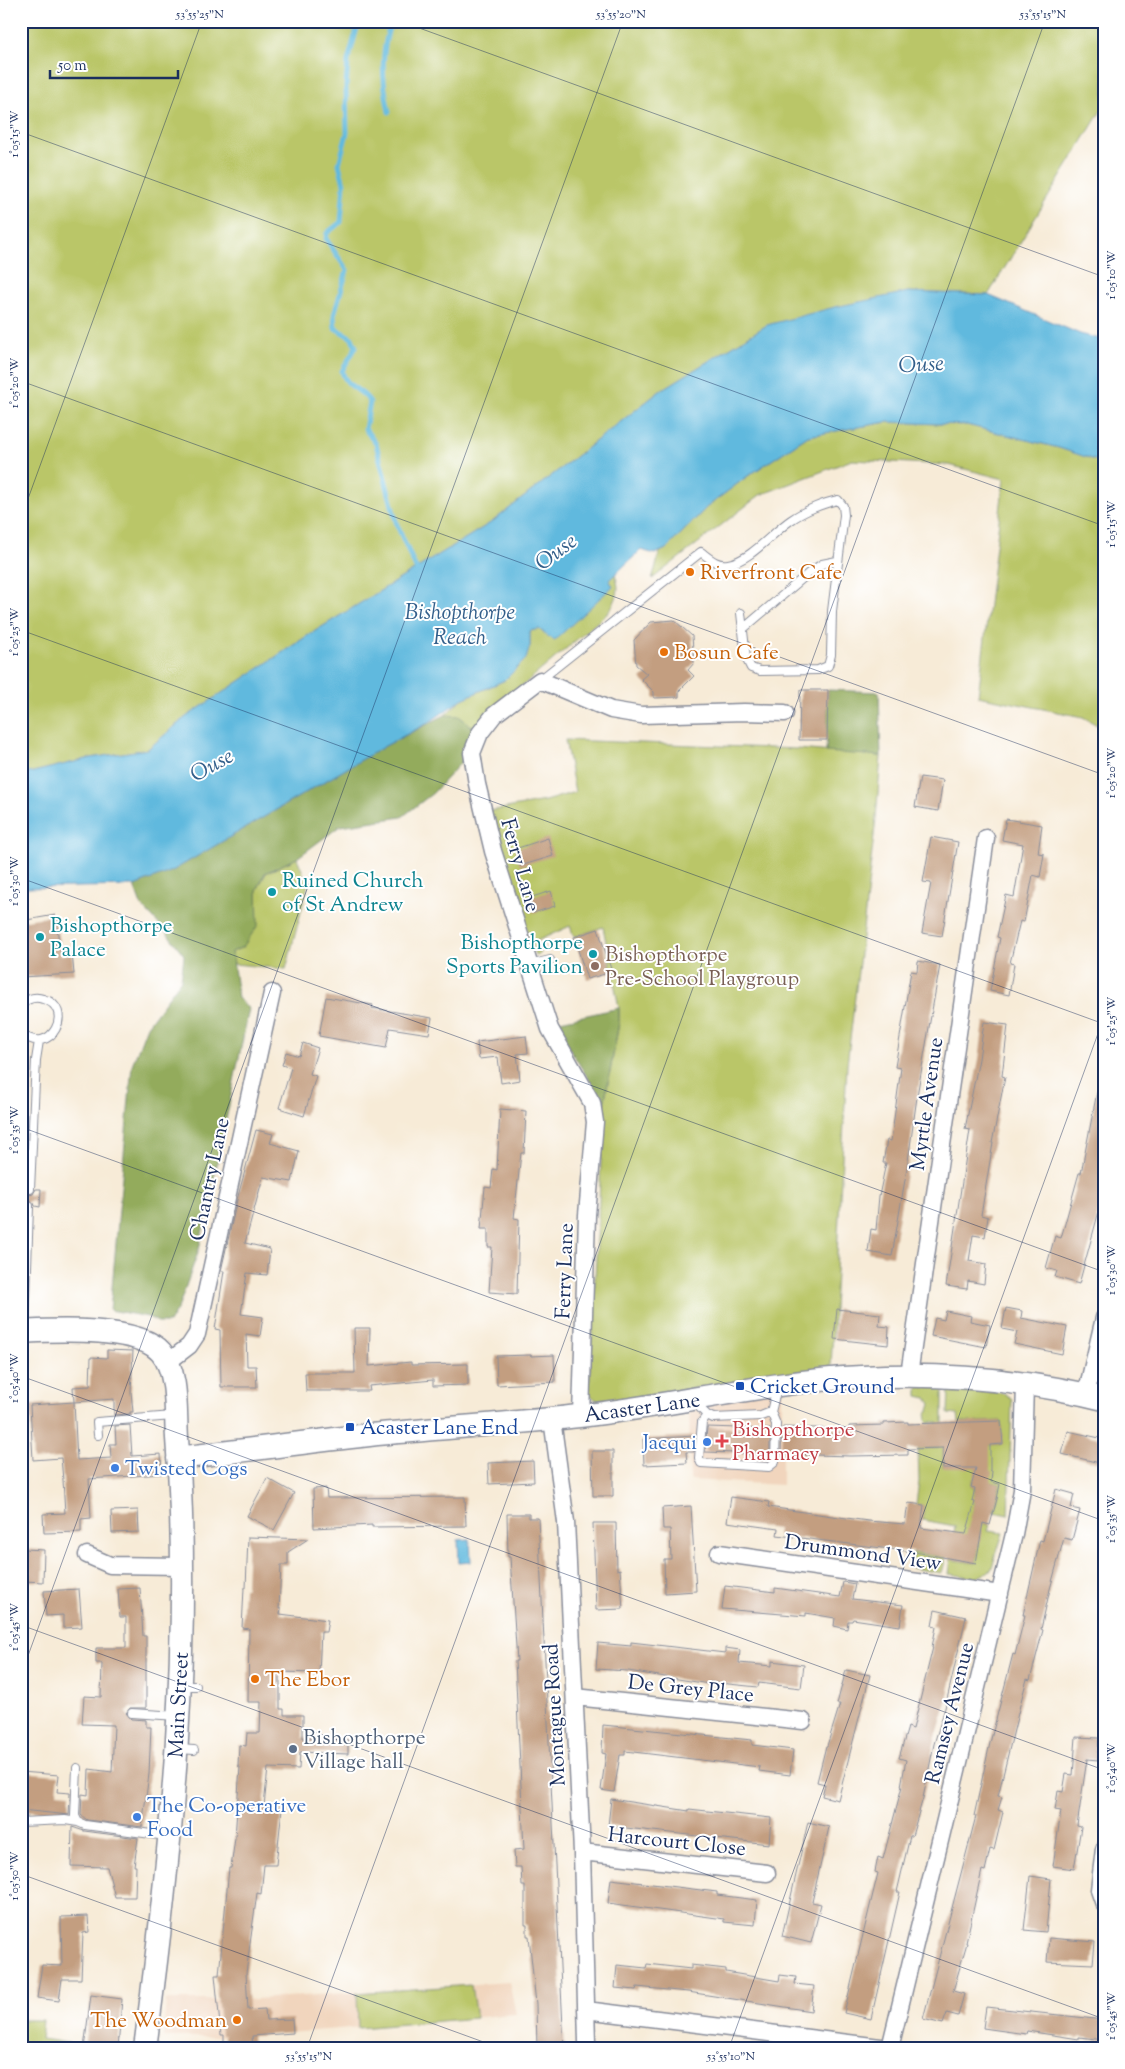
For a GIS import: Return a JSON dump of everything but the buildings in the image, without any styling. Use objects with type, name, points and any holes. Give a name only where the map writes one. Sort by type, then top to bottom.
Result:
[{"type":"street","points":[[540,680],[611,710],[640,714],[785,713]]},
{"type":"street","name":"Ferry Lane","points":[[540,680],[494,716],[480,733],[472,753],[477,784],[493,851],[550,1029],[592,1102],[595,1122],[588,1215],[581,1416]]},
{"type":"street","name":"Myrtle Avenue","points":[[909,1375],[986,838]]},
{"type":"street","name":"Chantry Lane","points":[[168,1362],[189,1346],[197,1334],[272,993]]},
{"type":"street","points":[[1095,1397],[1104,1318]]},
{"type":"street","points":[[23,1332],[117,1333],[149,1342],[160,1351],[168,1362]]},
{"type":"street","name":"Main Street","points":[[145,2048],[153,2019],[168,1837],[186,1750],[178,1716],[188,1686],[181,1566],[178,1458],[173,1380],[168,1362]]},
{"type":"street","name":"Acaster Lane","points":[[178,1458],[368,1436],[581,1416],[700,1408],[777,1386],[861,1377],[909,1375],[985,1379],[1095,1397]]},
{"type":"street","name":"Ramsey Avenue","points":[[889,2048],[1014,1534],[1022,1490],[1025,1385]]},
{"type":"street","name":"Montague Road","points":[[552,1419],[566,1522],[582,1852],[587,2042]]},
{"type":"street","name":"Drummond View","points":[[719,1553],[1000,1594]]},
{"type":"street","points":[[87,1554],[110,1565],[181,1566]]},
{"type":"street","name":"De Grey Place","points":[[575,1697],[803,1720]]},
{"type":"street","points":[[1104,1849],[1099,1890],[1104,1904]]},
{"type":"street","name":"Harcourt Close","points":[[582,1852],[767,1873]]},
{"type":"street","points":[[586,2010],[889,2048]]},
{"type":"lane","points":[[540,680],[701,552],[716,563],[726,564],[739,561],[792,519],[829,502],[838,500],[843,506],[844,515],[837,561],[832,611],[831,655],[828,666],[818,670],[760,671],[751,668],[746,658],[741,613]]},
{"type":"lane","points":[[743,629],[810,572],[822,564],[837,561]]},
{"type":"lane","points":[[529,965],[550,960]]},
{"type":"lane","points":[[21,1005],[31,999],[38,998],[51,1002],[56,1008],[59,1022],[57,1029],[46,1039],[32,1040],[21,1033]]},
{"type":"lane","points":[[30,1189],[36,1060],[39,1040]]},
{"type":"lane","points":[[23,1332],[25,1242],[29,1206]]},
{"type":"lane","points":[[700,1408],[702,1422],[699,1458],[701,1463],[769,1467],[775,1462],[776,1424],[771,1412],[777,1386]]},
{"type":"lane","points":[[700,1408],[713,1418],[761,1416],[771,1412]]},
{"type":"lane","points":[[98,1435],[97,1422],[175,1416]]},
{"type":"lane","points":[[132,1713],[178,1716]]},
{"type":"lane","points":[[77,1768],[75,1816],[78,1822]]},
{"type":"lane","points":[[21,1822],[65,1820],[85,1825],[168,1837]]},
{"type":"shaded area","points":[[782,1375],[782,1485],[690,1480],[689,1389]]},
{"type":"shaded area","points":[[509,1982],[516,2014],[242,2037],[163,2037],[166,2000],[242,2000]]},
{"type":"green space","points":[[21,21],[1104,21],[1104,106],[988,295],[908,292],[767,325],[660,391],[492,522],[307,636],[186,717],[148,749],[91,758],[21,775]]},
{"type":"green space","points":[[887,422],[967,425],[1059,448],[1104,463],[1104,729],[1083,717],[978,696],[1004,479],[949,465],[852,460],[760,495],[652,579],[660,552],[666,549],[707,507],[745,478],[808,436]]},
{"type":"green space","points":[[615,574],[618,590],[614,603],[608,613],[481,721],[476,729],[445,715],[462,699],[505,680],[530,646],[530,631],[539,629],[549,637],[613,586],[609,580]]},
{"type":"green space","points":[[828,690],[879,692],[881,756],[826,752]]},
{"type":"green space","points":[[445,715],[459,716],[476,730],[466,757],[433,793],[402,817],[340,826],[297,858],[265,873],[257,890],[258,925],[243,947],[232,952],[238,998],[249,1009],[199,1249],[179,1306],[169,1323],[160,1323],[148,1317],[110,1310],[132,1065],[147,1026],[181,980],[184,955],[141,905],[134,886],[172,871],[385,746]]},
{"type":"green space","points":[[565,740],[797,749],[881,756],[876,818],[847,1065],[831,1367],[600,1403],[589,1394],[604,1104],[619,1023],[619,1008],[603,927],[574,937],[570,926],[537,941],[540,954],[535,955],[490,811],[545,801],[575,792]]},
{"type":"green space","points":[[297,858],[308,885],[286,969],[234,964],[232,952],[243,947],[257,902],[257,890],[266,873]]},
{"type":"green space","points":[[619,1008],[619,1023],[604,1104],[571,1051],[556,1022]]},
{"type":"green space","points":[[918,1387],[943,1388],[943,1467],[972,1443],[971,1422],[959,1422],[958,1415],[948,1414],[949,1389],[1003,1393],[1012,1399],[1008,1515],[994,1512],[995,1507],[975,1503],[971,1520],[990,1525],[988,1531],[1003,1533],[991,1570],[977,1578],[949,1574],[955,1526],[922,1520],[924,1506],[916,1504],[919,1481],[918,1449],[940,1448],[938,1422],[927,1422],[926,1413],[929,1411],[931,1404],[927,1398],[918,1396]],"holes":[[[1001,1421],[1002,1444],[989,1445],[977,1422]],[[973,1479],[1000,1484],[996,1505],[973,1501],[975,1488],[971,1487]],[[958,1534],[980,1537],[976,1563],[954,1560]]]},
{"type":"green space","points":[[913,1553],[946,1557],[942,1573],[911,1568]]},
{"type":"green space","points":[[471,1985],[476,2018],[358,2028],[357,1993]]},
{"type":"green space","points":[[21,2020],[43,2020],[41,2039],[69,2043],[68,2048],[21,2048]]},
{"type":"water","name":"Bishopthorpe Reach","points":[[908,292],[988,295],[1080,334],[1104,340],[1104,463],[1059,448],[967,425],[887,422],[808,436],[745,478],[707,507],[666,549],[655,554],[641,550],[609,580],[613,586],[555,640],[539,629],[530,631],[530,646],[526,659],[505,680],[462,699],[428,723],[385,746],[172,871],[134,886],[21,888],[21,775],[91,758],[148,749],[186,717],[307,636],[492,522],[660,391],[767,325],[835,307]]},
{"type":"water","points":[[470,1539],[471,1562],[459,1563],[458,1540]]},
{"type":"waterway","points":[[359,21],[348,61],[346,86],[347,133],[339,164],[344,184],[341,222],[327,233],[326,239],[347,270],[334,315],[335,328],[352,338],[356,347],[342,371],[350,385],[370,402],[365,429],[376,444],[397,525],[418,573]]},
{"type":"waterway","points":[[389,112],[383,66],[387,33],[391,21]]},
{"type":"place","name":"Riverfront Cafe","points":[[690,572]]},
{"type":"place","name":"Bosun Cafe","points":[[664,652]]},
{"type":"place","name":"Ruined Church of St Andrew","points":[[272,892]]},
{"type":"place","name":"Bishopthorpe Palace","points":[[40,937]]},
{"type":"place","name":"Bishopthorpe Sports Pavilion","points":[[593,954]]},
{"type":"place","name":"Bishopthorpe Pre-School Playgroup","points":[[595,966]]},
{"type":"place","name":"Cricket Ground","points":[[740,1386]]},
{"type":"place","name":"Acaster Lane End","points":[[350,1427]]},
{"type":"place","name":"Bishopthorpe Pharmacy","points":[[722,1441]]},
{"type":"place","name":"Jacqui","points":[[707,1442]]},
{"type":"place","name":"Twisted Cogs","points":[[115,1468]]},
{"type":"place","name":"The Ebor","points":[[255,1679]]},
{"type":"place","name":"Bishopthorpe Village hall","points":[[293,1749]]},
{"type":"place","name":"The Co-operative Food","points":[[137,1817]]},
{"type":"place","name":"The Woodman","points":[[237,2020]]},
{"type":"water label","name":"Ouse","points":[[921,363]]},
{"type":"water label","name":"Ouse","points":[[555,551]]},
{"type":"water label","name":"Ouse","points":[[211,764]]}]
